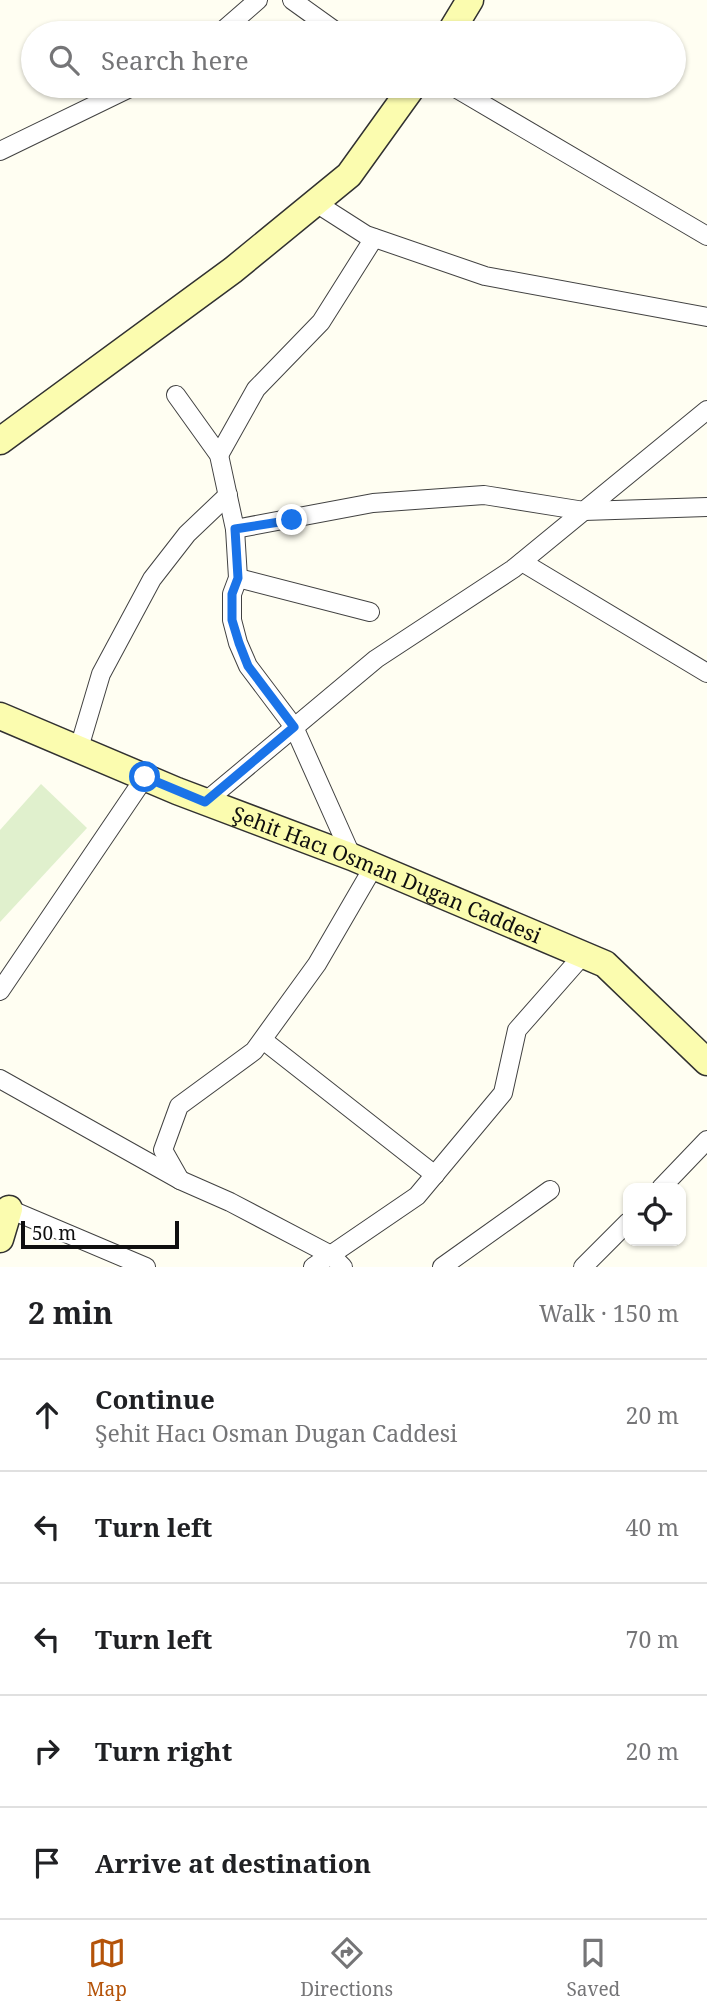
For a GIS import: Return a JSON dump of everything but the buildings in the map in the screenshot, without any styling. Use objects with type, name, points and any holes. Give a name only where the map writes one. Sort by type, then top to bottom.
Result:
[{"type":"street","points":[[234,21],[258,0]]},
{"type":"street","points":[[292,0],[321,21]]},
{"type":"street","points":[[457,21],[470,0]]},
{"type":"street","points":[[0,151],[110,98]]},
{"type":"street","points":[[0,441],[233,270],[349,175],[404,98]]},
{"type":"street","points":[[472,98],[707,236]]},
{"type":"street","points":[[316,203],[374,238],[485,276],[707,317]]},
{"type":"street","points":[[219,455],[256,389],[321,322],[374,238]]},
{"type":"street","points":[[176,395],[219,455],[235,529],[238,578],[232,594],[232,620],[248,666],[294,727],[363,862],[317,964],[254,1051],[179,1106],[163,1150],[180,1180]]},
{"type":"street","points":[[205,802],[376,659],[522,562],[707,410]]},
{"type":"street","points":[[79,748],[101,674],[152,579],[187,534],[228,495]]},
{"type":"street","points":[[235,529],[373,503],[484,495],[584,511],[707,506]]},
{"type":"street","points":[[522,562],[707,673]]},
{"type":"street","points":[[238,578],[370,612]]},
{"type":"street","name":"Şehit Hacı Osman Dugan Caddesi","points":[[0,716],[205,802],[363,862],[605,964],[707,1062]]},
{"type":"street","points":[[0,992],[145,777]]},
{"type":"street","points":[[313,1267],[337,1261],[417,1196],[503,1093],[517,1030],[583,955]]},
{"type":"street","points":[[262,1040],[435,1175]]},
{"type":"street","points":[[0,1079],[180,1180],[230,1202],[337,1261]]},
{"type":"street","points":[[667,1183],[707,1140]]},
{"type":"street","points":[[442,1267],[550,1190]]},
{"type":"street","points":[[0,1239],[9,1209],[146,1267]]},
{"type":"street","points":[[583,1267],[623,1227]]},
{"type":"green space","points":[[41,784],[87,828],[0,922],[0,830]]},
{"type":"route","points":[[145,777],[205,802],[294,727],[248,666],[232,620],[232,594],[238,578],[235,529],[292,520]]}]
